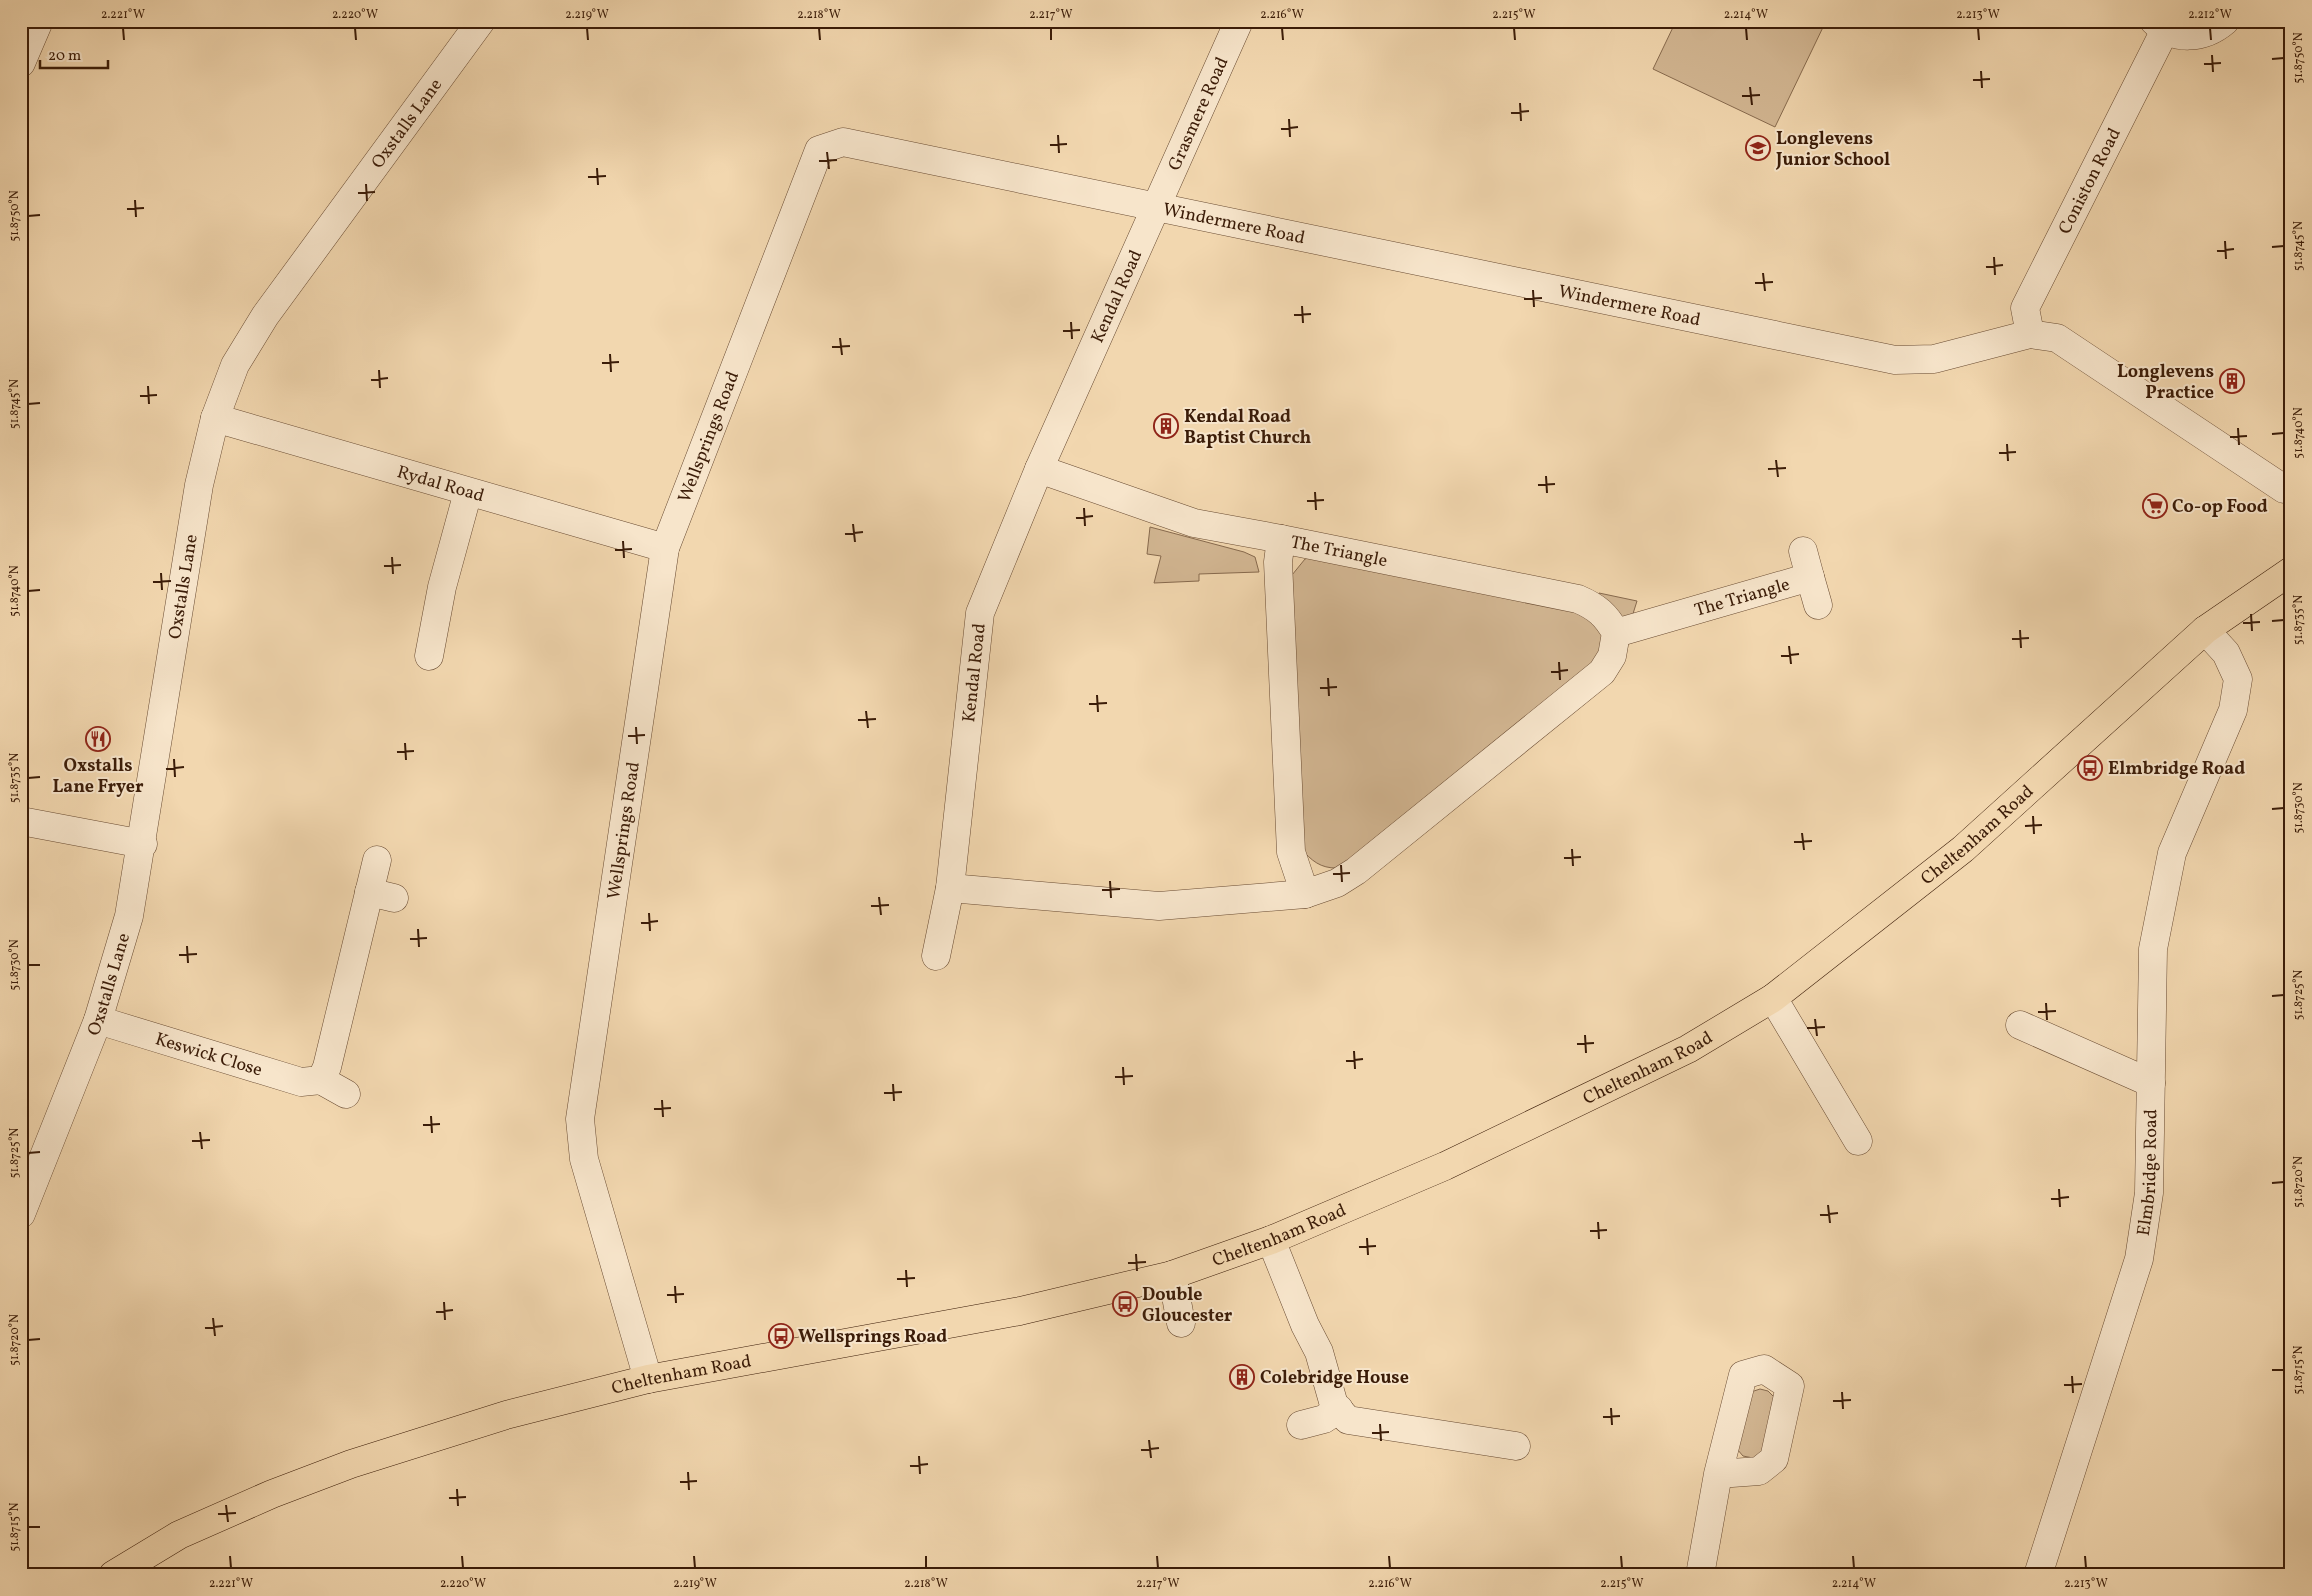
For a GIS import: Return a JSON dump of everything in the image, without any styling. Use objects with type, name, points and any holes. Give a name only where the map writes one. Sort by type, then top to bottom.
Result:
[{"type":"main road","name":"Cheltenham Road","points":[[113,1575],[179,1535],[272,1494],[351,1464],[506,1414],[648,1379],[1020,1311],[1172,1275],[1271,1240],[1445,1166],[1688,1049],[1773,998],[1963,849],[2205,630],[2291,571]]},
{"type":"street","points":[[21,63],[39,21]]},
{"type":"street","name":"Oxstalls Lane","points":[[21,1214],[98,1020],[129,916],[143,844],[199,485],[215,418],[235,366],[265,316],[481,21]]},
{"type":"street","name":"Grasmere Road","points":[[1157,206],[1239,21]]},
{"type":"street","name":"Coniston Road","points":[[2030,334],[2026,308],[2160,26],[2179,35],[2192,36],[2205,34],[2225,21]]},
{"type":"street","name":"Windermere Road","points":[[819,150],[843,142],[1895,360],[1934,359],[2030,334],[2057,338],[2287,490]]},
{"type":"street","name":"Wellsprings Road","points":[[648,1379],[584,1159],[580,1119],[665,548],[819,150]]},
{"type":"street","name":"Kendal Road","points":[[936,956],[950,888],[980,614],[1039,469],[1157,206]]},
{"type":"street","name":"Rydal Road","points":[[215,418],[665,548]]},
{"type":"street","points":[[1039,469],[1186,520],[1281,539]]},
{"type":"street","points":[[430,656],[442,587],[468,492]]},
{"type":"street","name":"The Triangle","points":[[1304,894],[1291,852],[1278,562],[1281,539],[1578,599],[1595,606],[1607,617],[1616,633],[1810,577]]},
{"type":"street","name":"The Triangle","points":[[1803,551],[1818,605]]},
{"type":"street","name":"Elmbridge Road","points":[[2038,1575],[2139,1259],[2149,1193],[2153,950],[2163,849],[2233,710],[2238,679],[2226,653],[2205,630]]},
{"type":"street","points":[[950,888],[1159,906],[1304,894],[1337,882],[1356,871],[1602,672],[1612,656],[1616,633]]},
{"type":"street","points":[[21,821],[143,844]]},
{"type":"street","points":[[346,1094],[321,1080],[327,1067],[382,895],[376,860]]},
{"type":"street","points":[[1773,998],[1858,1141]]},
{"type":"street","name":"Keswick Close","points":[[98,1020],[301,1082],[321,1080]]},
{"type":"street","points":[[2014,1022],[2151,1083]]},
{"type":"street","points":[[1271,1240],[1305,1325],[1319,1352],[1334,1404],[1348,1420],[1516,1446]]},
{"type":"street","points":[[1172,1275],[1181,1323]]},
{"type":"street","points":[[1301,1425],[1324,1419],[1339,1409]]},
{"type":"street","points":[[1700,1575],[1718,1474]]},
{"type":"shaded area","points":[[1676,21],[1826,21],[1775,127],[1653,69]]},
{"type":"shaded area","points":[[1150,527],[1244,552],[1255,557],[1259,572],[1199,574],[1199,581],[1154,583],[1161,556],[1147,554]]},
{"type":"shaded area","points":[[1315,556],[1579,608],[1604,635],[1601,657],[1343,868],[1331,868],[1321,865],[1304,852],[1292,575],[1305,559]]},
{"type":"shaded area","points":[[1599,593],[1637,601],[1631,620],[1622,618],[1599,599]]},
{"type":"shaded area","points":[[1760,1389],[1768,1391],[1774,1397],[1762,1453],[1753,1458],[1743,1456],[1737,1449],[1751,1392]]},
{"type":"place","name":"Longlevens Junior School","points":[[1758,148]]},
{"type":"place","name":"Longlevens Practice","points":[[2232,381]]},
{"type":"place","name":"Kendal Road Baptist Church","points":[[1166,426]]},
{"type":"place","name":"Co-op Food","points":[[2155,506]]},
{"type":"place","name":"Oxstalls Lane Fryer","points":[[98,739]]},
{"type":"place","name":"Elmbridge Road","points":[[2090,768]]},
{"type":"place","name":"Double Gloucester","points":[[1125,1304]]},
{"type":"place","name":"Wellsprings Road","points":[[781,1336]]},
{"type":"place","name":"Colebridge House","points":[[1242,1377]]}]
